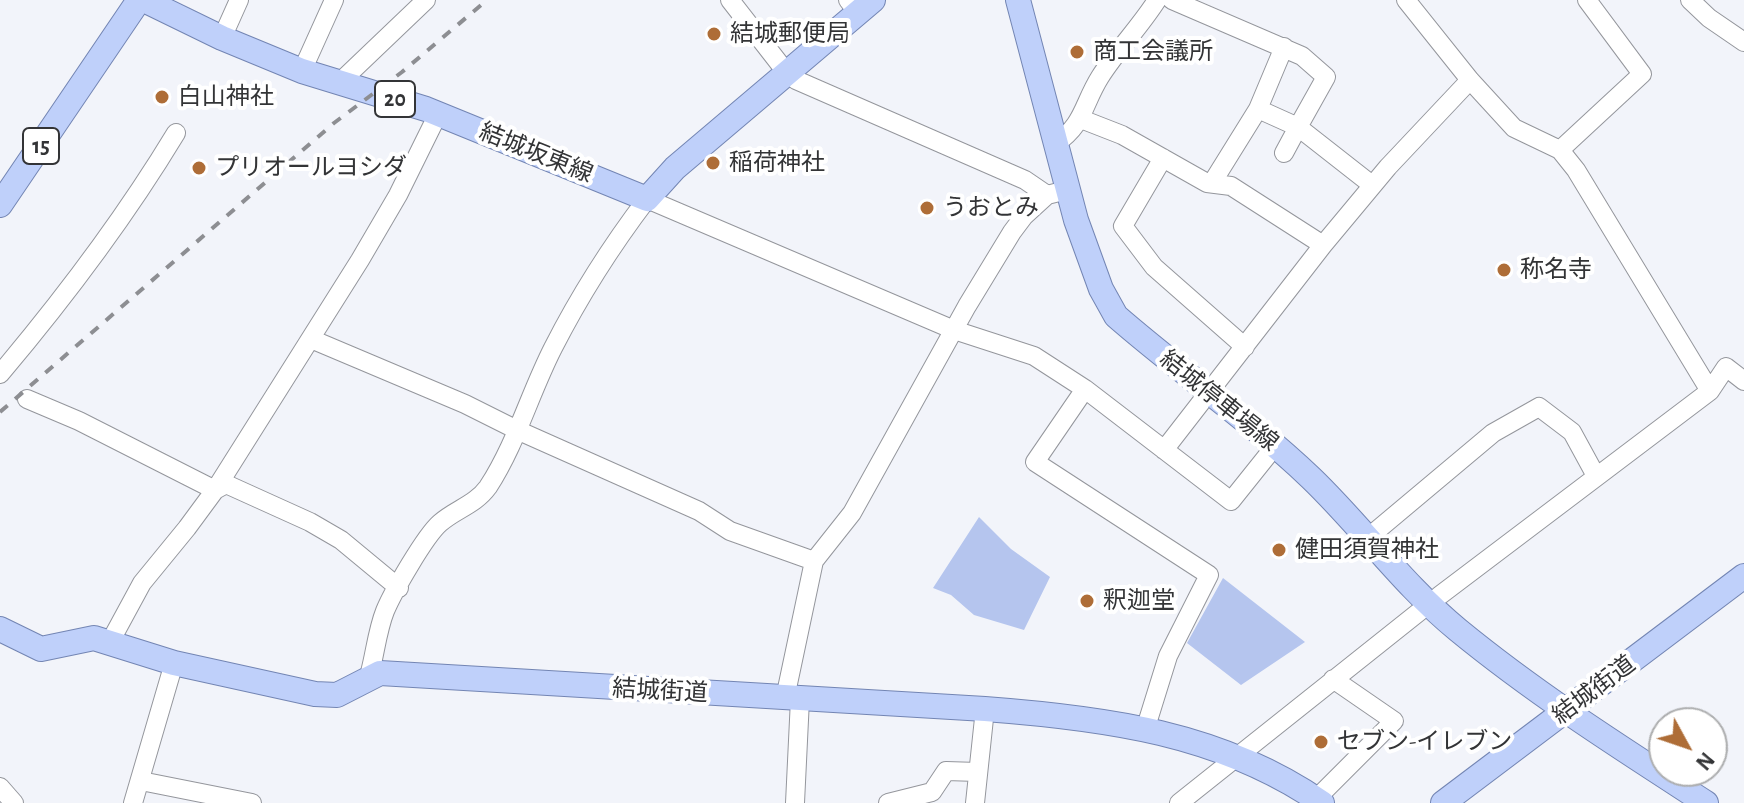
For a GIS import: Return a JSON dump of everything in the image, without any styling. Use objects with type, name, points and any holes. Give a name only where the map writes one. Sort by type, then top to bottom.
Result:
[{"type":"main road","name":"結城坂東線","points":[[141,0],[302,71],[438,114],[647,199]]},
{"type":"main road","name":"15","points":[[0,205],[141,0]]},
{"type":"main road","name":"結城停車場線","points":[[1018,0],[1055,144],[1057,192],[1107,304],[1116,316],[1275,446],[1324,491],[1428,605],[1565,712],[1706,803]]},
{"type":"main road","points":[[647,199],[675,168],[859,4]]},
{"type":"main road","name":"結城街道","points":[[1443,803],[1744,576]]},
{"type":"main road","name":"結城街道","points":[[0,629],[41,649],[81,639],[110,642],[174,663],[315,694],[332,695],[380,673],[985,709],[1068,718],[1204,743],[1276,774],[1319,801]]},
{"type":"street","points":[[222,38],[239,0]]},
{"type":"street","points":[[302,71],[334,0]]},
{"type":"street","points":[[406,0],[413,3],[426,0]]},
{"type":"street","points":[[338,84],[426,0]]},
{"type":"street","points":[[730,0],[786,72],[796,80],[1057,192]]},
{"type":"street","points":[[1055,144],[1070,135],[1081,119],[1099,79],[1157,0]]},
{"type":"street","points":[[1172,0],[1284,47],[1302,56],[1326,77],[1284,153]]},
{"type":"street","points":[[1406,0],[1470,80],[1514,128],[1560,150],[1576,170],[1710,391]]},
{"type":"street","points":[[1560,150],[1642,74],[1587,0]]},
{"type":"street","points":[[1690,0],[1709,18],[1744,42]]},
{"type":"street","points":[[1212,183],[1258,109],[1284,47]]},
{"type":"street","points":[[1164,450],[1372,185],[1470,80]]},
{"type":"street","points":[[1258,109],[1298,127],[1372,185]]},
{"type":"street","points":[[110,642],[142,583],[215,490],[311,339],[390,208],[438,114]]},
{"type":"street","points":[[1081,119],[1122,135],[1212,183],[1231,186],[1323,245]]},
{"type":"street","points":[[0,374],[65,297],[141,191],[176,133]]},
{"type":"street","points":[[1163,158],[1123,226],[1154,267],[1245,347]]},
{"type":"street","points":[[795,803],[793,699],[814,561],[852,513],[1012,232],[1024,216],[1057,192]]},
{"type":"street","points":[[369,676],[385,611],[440,523],[474,503],[488,487],[578,303],[647,199],[954,330],[1034,356],[1085,389],[1231,501],[1275,446]]},
{"type":"street","points":[[311,339],[410,379],[699,511],[730,531],[814,561]]},
{"type":"street","points":[[1179,803],[1428,605],[1710,391],[1726,367],[1744,381]]},
{"type":"street","points":[[1085,389],[1035,462],[1209,575],[1168,656],[1145,730]]},
{"type":"street","points":[[27,399],[79,421],[215,490]]},
{"type":"street","points":[[1369,537],[1493,433],[1539,407],[1572,432],[1596,476]]},
{"type":"street","points":[[215,490],[226,484],[310,522],[341,540],[399,588]]},
{"type":"street","points":[[133,803],[174,663]]},
{"type":"street","points":[[1319,801],[1394,721],[1333,679]]},
{"type":"street","points":[[975,803],[985,709]]},
{"type":"street","points":[[888,803],[932,792],[946,771],[978,772]]},
{"type":"street","points":[[141,781],[252,803]]},
{"type":"street","points":[[0,787],[14,803]]},
{"type":"shaded area","points":[[979,517],[1011,549],[1050,577],[1024,630],[974,615],[951,595],[933,588]]},
{"type":"shaded area","points":[[1223,578],[1305,642],[1241,685],[1187,643]]},
{"type":"railway","points":[[0,412],[334,123],[402,72],[487,0]]},
{"type":"place","name":"結城郵便局","points":[[714,34]]},
{"type":"place","name":"商工会議所","points":[[1077,52]]},
{"type":"place","name":"白山神社","points":[[162,97]]},
{"type":"place","name":"稲荷神社","points":[[713,163]]},
{"type":"place","name":"プリオールヨシダ","points":[[199,168]]},
{"type":"place","name":"うおとみ","points":[[927,208]]},
{"type":"place","name":"称名寺","points":[[1504,270]]},
{"type":"place","name":"健田須賀神社","points":[[1279,550]]},
{"type":"place","name":"釈迦堂","points":[[1087,601]]},
{"type":"place","name":"セブン-イレブン","points":[[1321,742]]}]
